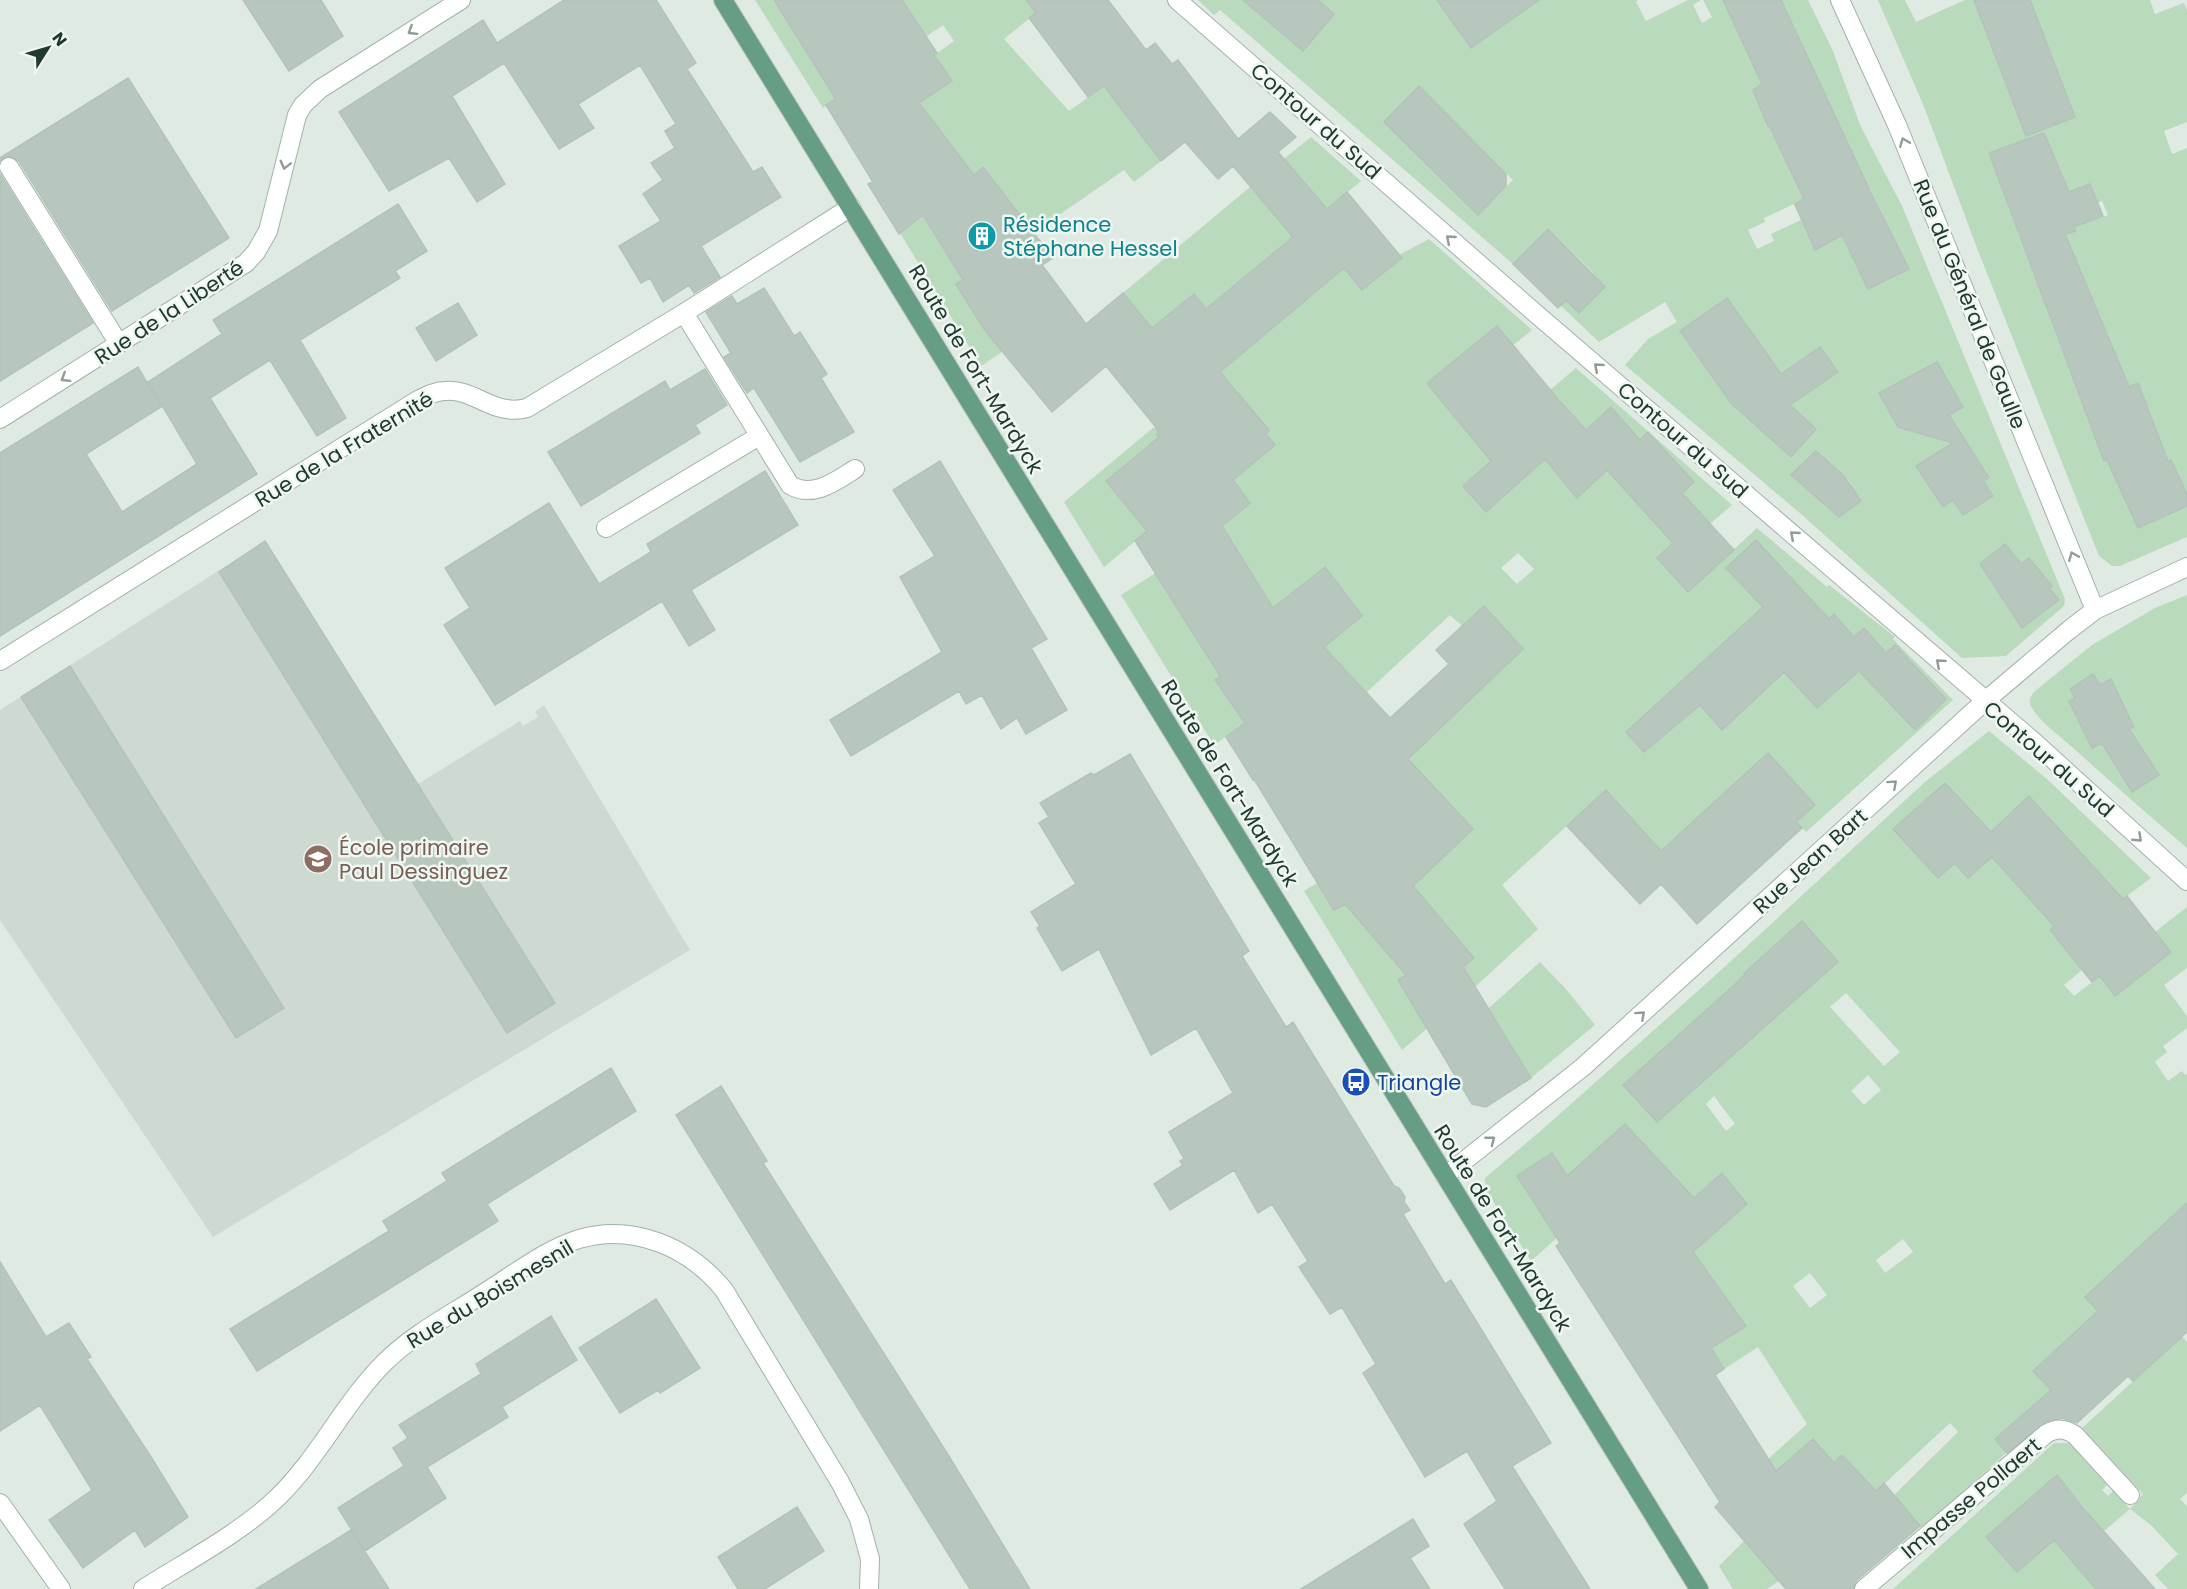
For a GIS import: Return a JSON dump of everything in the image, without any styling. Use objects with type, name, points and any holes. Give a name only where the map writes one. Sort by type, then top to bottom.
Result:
[{"type":"main road","name":"Route de Fort-Mardyck","points":[[723,0],[1699,1589]]},
{"type":"street","name":"Rue de la Liberté","points":[[0,419],[236,271],[256,252],[268,231],[297,116],[310,97],[461,0]]},
{"type":"street","name":"Contour du Sud","points":[[1177,0],[1534,312],[2033,741],[2187,881]]},
{"type":"street","name":"Rue du Général de Gaulle","points":[[1840,0],[1897,125],[2095,610]]},
{"type":"street","points":[[9,167],[119,344]]},
{"type":"street","name":"Rue de la Fraternité","points":[[0,661],[418,400],[447,390],[464,393],[508,411],[527,408],[684,313],[851,207]]},
{"type":"street","points":[[684,313],[784,478],[798,490],[807,491],[826,486],[855,468]]},
{"type":"street","points":[[606,528],[759,436]]},
{"type":"street","name":"Rue Jean Bart","points":[[1445,1176],[1583,1067],[1984,701],[2095,610],[2187,567]]},
{"type":"street","name":"Rue du Boismesnil","points":[[143,1589],[248,1522],[275,1500],[303,1470],[368,1381],[400,1348],[546,1254],[578,1239],[614,1234],[646,1238],[673,1248],[701,1265],[724,1290],[840,1482],[859,1519],[870,1559],[869,1589]]},
{"type":"street","name":"Impasse Pollaert","points":[[1864,1589],[2054,1429],[2068,1430],[2074,1435],[2130,1495]]},
{"type":"street","points":[[0,1503],[61,1589]]},
{"type":"shaded area","name":"École primaire Paul Dessinguez","points":[[265,541],[418,784],[520,721],[523,726],[538,717],[535,712],[544,705],[690,950],[213,1237],[0,920],[0,710]]},
{"type":"green space","points":[[755,0],[773,0],[784,17],[811,0],[1026,0],[1036,13],[1004,39],[1069,111],[1104,86],[1161,161],[1134,182],[1124,170],[1033,233],[984,167],[974,175],[919,103],[918,67],[954,41],[943,25],[823,108]]},
{"type":"green space","points":[[1198,0],[1266,0],[1256,12],[1303,51],[1334,14],[1318,0],[1638,0],[1636,2],[1646,21],[1688,0],[1701,0],[1693,5],[1702,23],[1712,17],[1703,0],[1808,0],[1833,51],[1860,125],[1902,206],[2065,599],[2064,606],[2006,656],[1962,658],[1801,514],[1625,365],[1648,339],[1677,322],[1665,302],[1599,342],[1560,305],[1593,273],[1549,229],[1513,264],[1220,10],[1214,15]],"holes":[[[1762,84],[1782,119],[1768,126],[1766,121],[1768,120],[1753,90]],[[1419,86],[1513,180],[1478,214]],[[1843,132],[1861,173],[1785,159]],[[1871,191],[1909,269],[1868,288],[1842,236],[1815,249],[1804,226]],[[1794,204],[1801,220],[1771,234],[1774,241],[1757,249],[1748,230],[1765,222],[1764,218]],[[1727,298],[1770,359],[1696,320]],[[1816,451],[1851,483],[1821,501]]]},
{"type":"green space","points":[[1878,0],[1905,0],[1916,22],[1965,0],[2013,0],[1979,13],[2009,92],[2058,74],[2030,0],[2150,0],[2155,14],[2184,3],[2187,10],[2187,122],[2164,131],[2172,154],[2187,148],[2187,537],[2120,566],[2112,566],[2099,556],[1977,248],[1925,109]],"holes":[[[2102,201],[2108,215],[2074,227],[2076,231],[2065,234],[2084,283],[2043,298],[2018,233]],[[2089,291],[2112,347],[2105,374],[2121,368],[2129,387],[2138,383],[2147,406],[2091,427],[2046,308]]]},
{"type":"green space","points":[[1311,137],[1361,181],[1206,309],[1194,294],[1184,301],[1196,317],[1190,322],[1178,307],[1152,328],[1143,317],[1102,352],[1095,344],[1085,352],[1072,335],[1086,323],[1098,337],[1134,307],[1123,293],[1250,187],[1265,204],[1298,177],[1284,159]]},
{"type":"green space","points":[[923,216],[963,280],[956,284],[987,334],[993,331],[1005,350],[981,366],[900,233]]},
{"type":"green space","points":[[1429,239],[1532,330],[1511,347],[1427,383],[1462,426],[1550,390],[1576,368],[1732,505],[1710,524],[1702,516],[1657,558],[1688,592],[1757,528],[1827,587],[1829,585],[1895,637],[1893,639],[1953,700],[1806,832],[1749,771],[1661,851],[1606,790],[1502,885],[1538,929],[1402,1050],[1304,891],[1317,883],[1335,910],[1373,886],[1398,767],[1513,658],[1487,631],[1462,626],[1450,615],[1367,692],[1331,654],[1313,669],[1261,646],[1215,680],[1245,723],[1214,745],[1121,595],[1201,544],[1250,502],[1242,492],[1142,450],[1106,481],[1144,528],[1171,505],[1174,509],[1104,567],[1064,502],[1154,427],[1159,434],[1157,435],[1172,454],[1164,419],[1344,268],[1363,290],[1399,255]],"holes":[[[1559,399],[1582,425],[1486,512],[1464,485]],[[1611,407],[1640,440],[1648,432],[1694,482],[1657,516],[1611,466],[1577,498],[1560,477],[1577,460],[1591,425]],[[1254,413],[1269,430],[1266,434],[1275,445],[1255,462]],[[1518,553],[1534,569],[1517,584],[1501,568]],[[1834,614],[1854,637],[1864,629],[1877,644],[1838,689],[1817,708],[1808,699],[1805,640]],[[1721,646],[1716,723],[1700,705],[1687,716],[1667,694]],[[1417,891],[1451,930],[1403,972],[1369,932]]]},
{"type":"green space","points":[[2187,595],[2187,848],[2045,724],[2030,704],[2035,691],[2092,645],[2155,608]],"holes":[[[2111,679],[2134,726],[2092,748],[2069,701]]]},
{"type":"green space","points":[[1989,731],[2048,780],[2151,878],[2123,899],[2074,848],[2075,846],[2030,796],[1993,830],[1986,850],[2050,895],[2064,947],[2082,970],[2064,985],[2074,996],[2100,976],[2115,995],[2155,932],[2187,907],[2187,968],[2164,985],[2187,1016],[2187,1028],[2163,1046],[2167,1052],[2155,1062],[2168,1081],[2182,1071],[2185,1075],[2187,1074],[2187,1203],[2086,1297],[2098,1311],[2033,1371],[2051,1390],[1995,1439],[2006,1453],[1922,1529],[1894,1495],[1958,1432],[1950,1423],[1871,1496],[1843,1456],[1834,1463],[1813,1439],[1758,1487],[1748,1477],[1807,1424],[1758,1347],[1724,1369],[1711,1348],[1746,1326],[1730,1303],[1708,1318],[1583,1199],[1552,1153],[1517,1176],[1553,1233],[1588,1210],[1531,1261],[1486,1190],[1485,1178],[1719,972],[1925,782]],"holes":[[[1802,921],[1838,962],[1761,1019],[1732,986],[1745,974],[1744,972]],[[1846,993],[1900,1052],[1884,1066],[1830,1007]],[[1868,1075],[1881,1090],[1864,1105],[1851,1091]],[[1714,1096],[1735,1124],[1726,1131],[1706,1104]],[[1721,1174],[1747,1204],[1693,1252]],[[1903,1239],[1913,1252],[1885,1273],[1876,1260]],[[1810,1273],[1827,1295],[1810,1308],[1793,1286]]]},
{"type":"green space","points":[[1540,962],[1595,1025],[1531,1078],[1489,1008]]},
{"type":"green space","points":[[2165,1317],[2187,1342],[2187,1493],[2180,1499],[2187,1506],[2187,1589],[2168,1589],[2155,1575],[2178,1554],[2152,1526],[2130,1509],[2143,1494],[2082,1428],[2163,1354]]},
{"type":"green space","points":[[2054,1443],[2069,1443],[2107,1485],[2102,1490],[2108,1496],[2113,1491],[2130,1509],[2071,1559],[2096,1589],[1893,1589]],"holes":[[[2057,1476],[2087,1511],[2017,1572],[1987,1536]]]},
{"type":"green space","points":[[1744,1541],[1779,1581],[1767,1589],[1733,1589],[1719,1566]]},
{"type":"building","points":[[243,0],[321,0],[343,36],[289,71]]},
{"type":"building","points":[[564,0],[656,0],[696,63],[687,69],[753,172],[762,167],[781,197],[701,246],[720,277],[694,293],[689,285],[663,302],[650,278],[641,283],[619,246],[661,221],[643,194],[663,180],[651,163],[675,148],[665,131],[676,124],[640,65],[578,104],[594,128],[559,149],[504,63],[452,96],[505,184],[477,202],[449,158],[389,191],[339,112],[483,20],[497,43]]},
{"type":"building","points":[[774,0],[902,0],[937,53],[934,55],[952,81],[919,103],[974,175],[983,167],[1053,258],[1042,265],[1086,324],[1123,293],[1152,328],[1194,294],[1206,309],[1293,237],[1233,166],[1218,179],[1185,142],[1161,161],[1104,86],[1088,97],[1029,18],[1036,13],[1026,0],[1108,0],[1146,50],[1155,43],[1172,64],[1178,60],[1238,139],[1270,112],[1296,137],[1278,152],[1327,209],[1347,192],[1402,258],[1362,290],[1344,268],[1220,372],[1269,430],[1266,434],[1275,445],[1233,480],[1250,503],[1222,526],[1273,608],[1325,567],[1362,616],[1324,647],[1390,718],[1449,664],[1436,650],[1484,606],[1523,649],[1408,759],[1473,829],[1413,886],[1474,958],[1463,967],[1531,1078],[1486,1107],[1472,1104],[1398,980],[1406,975],[1345,904],[1334,910],[1226,737],[1245,723],[1215,680],[1220,676],[1135,541],[1147,531],[1106,481],[1159,437],[1155,426],[1106,366],[1052,412],[984,329],[956,284],[963,280],[923,215],[899,234],[868,184],[873,182],[826,105],[836,99]]},
{"type":"building","points":[[1243,0],[1318,0],[1334,14],[1303,51]]},
{"type":"building","points":[[1437,0],[1539,0],[1471,48]]},
{"type":"building","points":[[1723,0],[1781,0],[1909,269],[1868,289],[1842,235],[1815,250],[1795,204],[1804,199],[1753,90],[1762,84]]},
{"type":"building","points":[[1974,0],[2030,0],[2075,117],[2026,136]]},
{"type":"building","points":[[128,78],[229,238],[112,311],[19,161],[9,156],[0,161],[0,158]]},
{"type":"building","points":[[1419,86],[1506,174],[1506,186],[1478,215],[1384,122]]},
{"type":"building","points":[[2044,133],[2069,192],[2090,184],[2103,216],[2074,227],[2076,231],[2065,234],[2129,387],[2138,383],[2168,461],[2171,460],[2187,494],[2187,506],[2138,528],[2107,460],[2104,461],[1989,153]]},
{"type":"building","points":[[0,174],[93,323],[0,381]]},
{"type":"building","points":[[398,204],[427,251],[395,271],[400,278],[300,340],[346,418],[317,436],[270,360],[210,398],[257,474],[0,636],[0,453],[138,367],[161,407],[86,454],[122,512],[197,464],[148,382],[222,334],[213,320]]},
{"type":"building","points":[[1548,229],[1605,287],[1579,313],[1566,300],[1558,308],[1513,264]]},
{"type":"building","points":[[764,288],[794,336],[800,332],[827,374],[821,378],[854,432],[800,462],[754,388],[747,393],[724,357],[731,353],[706,312],[732,296],[737,304]]},
{"type":"building","points":[[1727,298],[1781,374],[1820,347],[1838,372],[1790,405],[1816,429],[1791,457],[1731,403],[1680,331]]},
{"type":"building","points":[[458,303],[477,335],[436,361],[416,328]]},
{"type":"building","points":[[1497,326],[1586,430],[1611,407],[1640,440],[1648,432],[1694,482],[1682,493],[1734,550],[1688,592],[1657,558],[1673,543],[1607,470],[1577,498],[1545,459],[1486,512],[1463,486],[1491,461],[1427,383]]},
{"type":"building","points":[[1937,362],[1963,407],[1949,415],[1989,478],[1983,481],[1993,496],[1963,515],[1953,500],[1943,507],[1916,466],[1953,443],[1898,427],[1879,393]]},
{"type":"building","points":[[705,369],[727,405],[695,425],[700,433],[581,506],[548,452],[665,381],[670,390]]},
{"type":"building","points":[[1816,451],[1844,476],[1861,501],[1839,517],[1791,475]]},
{"type":"building","points":[[940,461],[1047,639],[1031,648],[1067,710],[1026,734],[1017,718],[1001,729],[982,695],[966,704],[959,691],[851,756],[830,720],[942,652],[900,577],[935,556],[893,490]]},
{"type":"building","points":[[765,471],[798,525],[691,590],[715,630],[689,646],[662,601],[495,705],[444,625],[470,608],[445,568],[549,503],[599,584],[651,552],[647,544]]},
{"type":"building","points":[[1756,540],[1829,619],[1834,614],[1854,637],[1864,628],[1886,653],[1895,645],[1946,699],[1915,730],[1859,671],[1817,708],[1784,672],[1722,730],[1700,705],[1644,752],[1626,732],[1763,607],[1726,568]]},
{"type":"building","points":[[265,541],[555,1003],[507,1033],[219,572]]},
{"type":"building","points":[[2005,544],[2021,564],[2029,558],[2052,586],[2049,588],[2059,600],[2022,628],[1980,564]]},
{"type":"building","points":[[70,666],[284,1008],[236,1038],[21,697]]},
{"type":"building","points":[[2093,674],[2100,685],[2111,679],[2134,727],[2129,729],[2159,775],[2132,792],[2102,743],[2092,748],[2069,701],[2075,698],[2070,689]]},
{"type":"building","points":[[1768,753],[1815,805],[1796,822],[1802,828],[1697,924],[1661,884],[1640,904],[1567,826],[1606,790],[1661,851]]},
{"type":"building","points":[[1130,754],[1249,951],[1242,956],[1286,1027],[1293,1022],[1394,1186],[1399,1188],[1405,1197],[1404,1202],[1410,1210],[1403,1214],[1445,1284],[1451,1280],[1551,1443],[1512,1466],[1590,1589],[1505,1589],[1464,1524],[1497,1501],[1467,1451],[1425,1477],[1363,1373],[1376,1364],[1342,1307],[1330,1314],[1299,1267],[1308,1261],[1272,1204],[1258,1213],[1234,1170],[1170,1210],[1154,1184],[1183,1165],[1180,1161],[1184,1159],[1169,1132],[1233,1093],[1196,1028],[1151,1055],[1099,949],[1062,971],[1037,928],[1040,926],[1031,912],[1076,884],[1039,823],[1049,817],[1040,803],[1091,773],[1094,775]]},
{"type":"building","points":[[1945,783],[1991,832],[2029,796],[2123,899],[2127,896],[2171,952],[2115,996],[2100,976],[2092,982],[2050,930],[2054,926],[1992,857],[1968,878],[1955,863],[1938,878],[1893,829]]},
{"type":"building","points":[[1802,921],[1838,962],[1657,1122],[1623,1085]]},
{"type":"building","points":[[611,1068],[636,1111],[487,1204],[498,1221],[257,1371],[230,1329],[389,1231],[383,1221],[447,1181],[442,1173]]},
{"type":"building","points":[[721,1086],[767,1161],[763,1163],[947,1453],[1030,1589],[970,1589],[676,1115]]},
{"type":"building","points":[[1625,1124],[1694,1198],[1722,1173],[1747,1204],[1693,1252],[1746,1326],[1711,1348],[1724,1369],[1715,1375],[1776,1471],[1813,1439],[1834,1463],[1842,1455],[1876,1491],[1884,1483],[1920,1526],[1857,1580],[1853,1589],[1786,1589],[1715,1507],[1720,1502],[1556,1246],[1560,1243],[1517,1176],[1552,1153],[1567,1176]]},
{"type":"building","points":[[2187,1203],[2187,1332],[2133,1381],[2128,1376],[2077,1423],[2062,1418],[2046,1422],[2007,1453],[1995,1439],[2051,1390],[2033,1371],[2098,1311],[2085,1297]]},
{"type":"building","points":[[0,1262],[46,1337],[69,1323],[91,1357],[87,1359],[188,1517],[145,1547],[135,1530],[83,1568],[49,1520],[92,1490],[40,1405],[0,1431]]},
{"type":"building","points":[[656,1299],[700,1368],[660,1393],[658,1390],[620,1413],[579,1348]]},
{"type":"building","points":[[551,1316],[577,1360],[502,1407],[508,1417],[427,1467],[446,1498],[365,1551],[338,1508],[404,1466],[393,1448],[408,1438],[399,1425],[481,1374],[476,1364]]},
{"type":"building","points":[[2057,1475],[2155,1589],[2096,1589],[2054,1540],[2017,1572],[1986,1537]]},
{"type":"building","points":[[797,1507],[824,1551],[765,1589],[738,1589],[718,1557]]},
{"type":"building","points":[[1413,1519],[1429,1546],[1410,1558],[1430,1589],[1301,1589]]},
{"type":"building","points":[[351,1530],[389,1589],[256,1589]]},
{"type":"place","name":"Résidence Stéphane Hessel","points":[[982,236]]},
{"type":"place","name":"École primaire Paul Dessinguez","points":[[318,859]]},
{"type":"place","name":"Triangle","points":[[1356,1082]]}]
